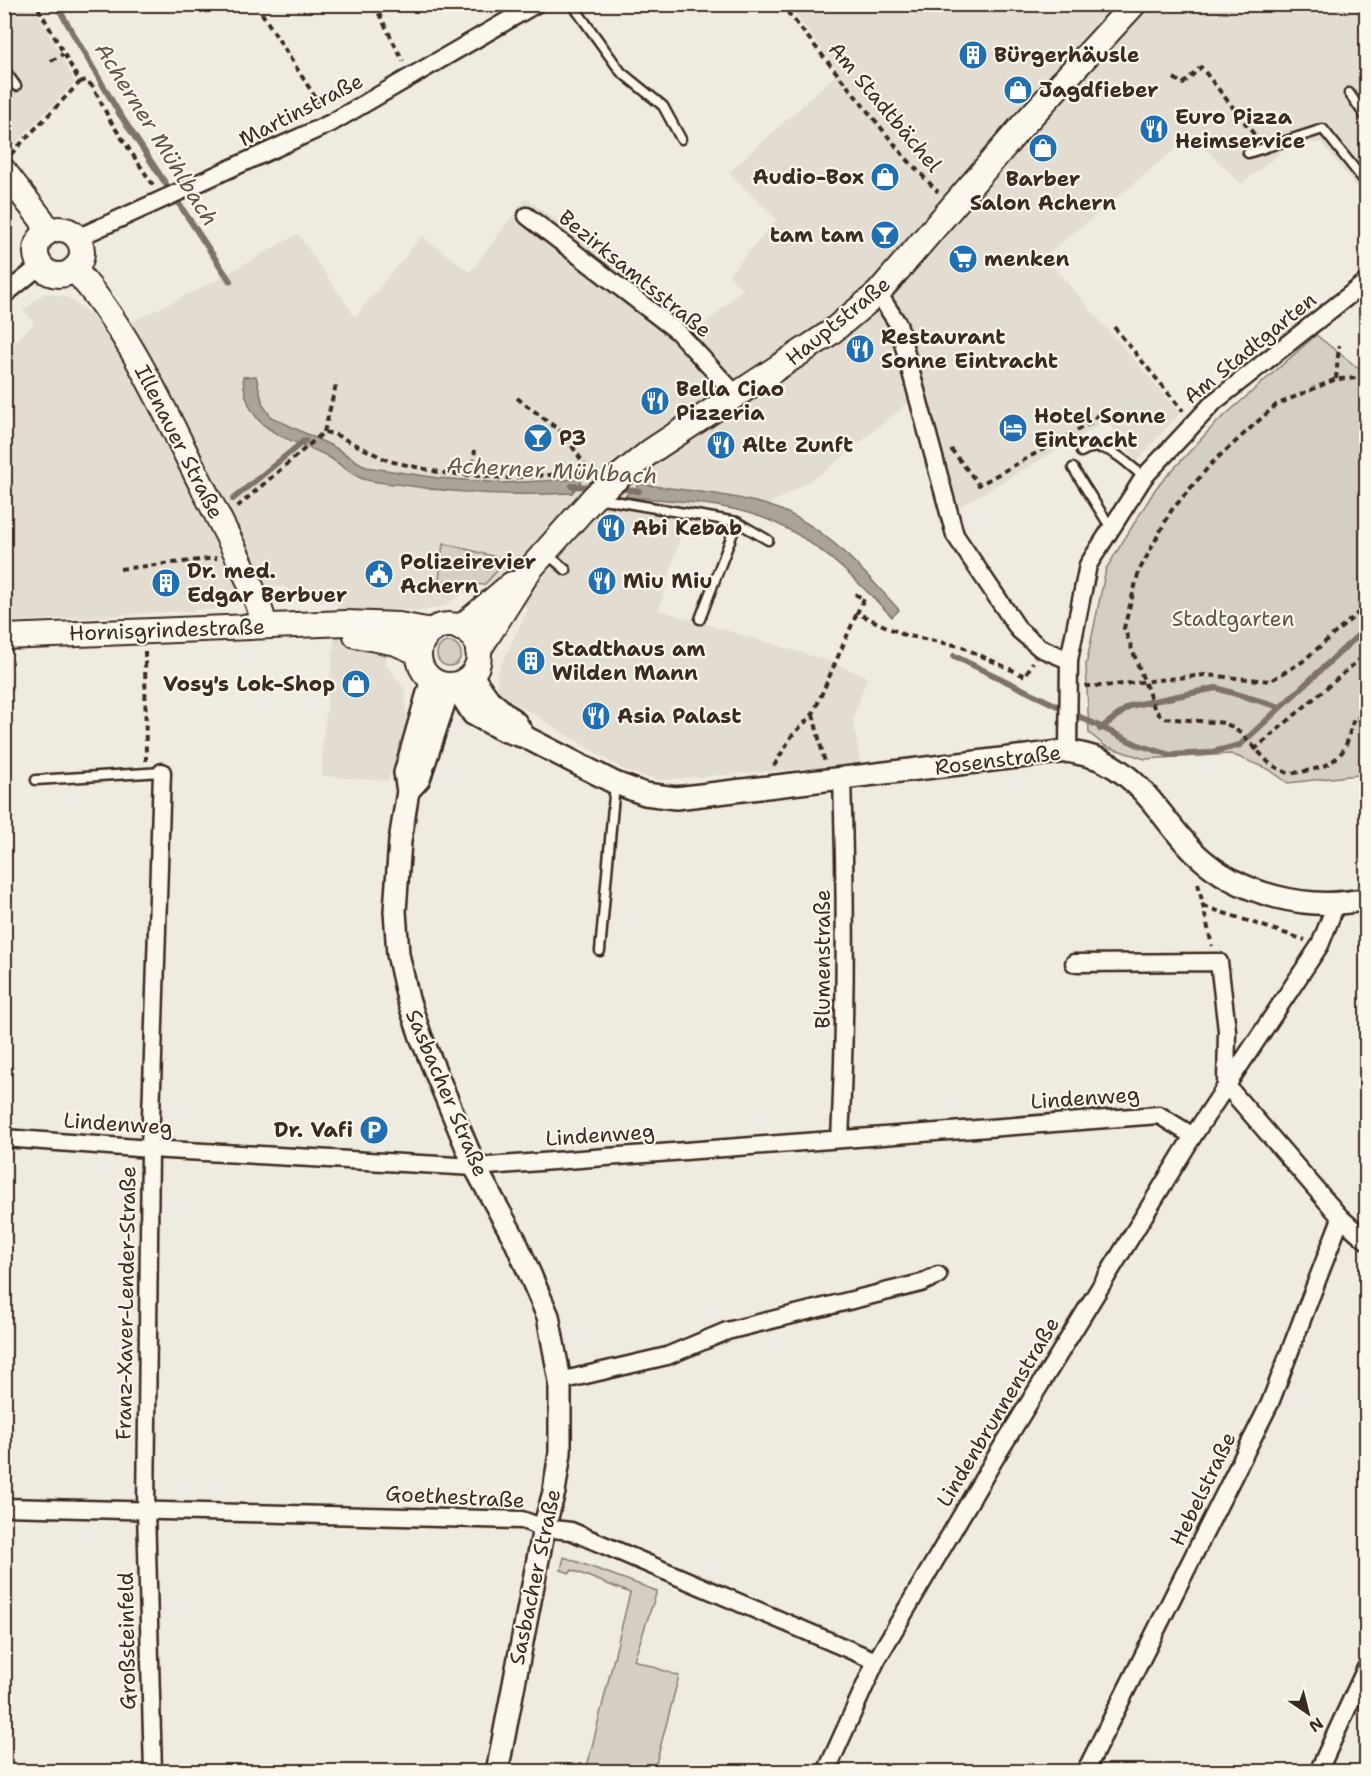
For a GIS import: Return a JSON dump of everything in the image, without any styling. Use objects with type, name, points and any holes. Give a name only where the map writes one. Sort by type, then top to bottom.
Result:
[{"type":"main road","name":"Hauptstraße","points":[[460,628],[538,560],[601,491],[651,451],[830,333],[878,293],[1022,126],[1134,4]]},
{"type":"main road","points":[[4,171],[42,220],[46,233]]},
{"type":"main road","points":[[63,230],[77,238],[81,254],[74,269],[56,275],[40,266],[36,252],[37,244],[46,233],[63,230]]},
{"type":"main road","name":"Illenauer Straße","points":[[74,269],[98,298],[146,376],[221,522],[265,625]]},
{"type":"main road","name":"Hauptstraße","points":[[478,651],[538,560]]},
{"type":"main road","name":"Hornisgrindestraße","points":[[4,637],[265,625],[329,626],[346,623],[399,625],[432,631]]},
{"type":"main road","name":"Hornisgrindestraße","points":[[329,626],[344,633],[396,643],[419,653]]},
{"type":"main road","points":[[442,626],[460,628],[470,634],[478,651],[478,660],[452,681],[421,665],[419,653],[422,643],[432,631],[442,626]]},
{"type":"street","name":"Martinstraße","points":[[77,238],[331,123],[536,4]]},
{"type":"street","name":"Bezirksamtsstraße","points":[[527,216],[676,331],[737,396]]},
{"type":"street","points":[[4,295],[40,266]]},
{"type":"street","name":"Am Stadtgarten","points":[[1068,751],[1069,660],[1089,565],[1144,477],[1214,402],[1366,282]]},
{"type":"street","points":[[878,293],[898,324],[955,536],[1019,630],[1040,648],[1069,660]]},
{"type":"street","name":"Rosenstraße","points":[[452,681],[473,714],[503,730],[525,736],[615,783],[645,794],[676,798],[1068,751],[1106,762],[1131,778],[1194,852],[1214,870],[1264,893],[1304,902],[1336,904],[1366,899]]},
{"type":"street","name":"Rosenstraße","points":[[452,681],[489,700],[516,723],[525,736]]},
{"type":"street","name":"Sasbacher Straße","points":[[408,791],[419,779],[452,681]]},
{"type":"street","name":"Sasbacher Straße","points":[[452,681],[405,773],[408,791],[400,841],[395,911],[398,954],[408,999],[421,1037],[476,1167],[534,1277],[548,1316],[560,1381],[560,1453],[554,1492],[544,1528],[497,1772]]},
{"type":"street","points":[[435,726],[447,719],[473,714]]},
{"type":"street","name":"Franz-Xaver-Lender-Straße","points":[[146,1510],[154,773]]},
{"type":"street","name":"Blumenstraße","points":[[836,780],[846,891],[845,1041],[840,1139]]},
{"type":"street","name":"Lindenbrunnenstraße","points":[[831,1770],[876,1661],[997,1455],[1193,1136],[1320,945],[1336,904]]},
{"type":"street","points":[[1074,963],[1219,962],[1227,1030],[1226,1086],[1341,1218],[1366,1240]]},
{"type":"street","name":"Lindenweg","points":[[4,1138],[150,1149],[476,1167],[1159,1115],[1193,1136]]},
{"type":"street","name":"Hebelstraße","points":[[1085,1772],[1270,1403],[1315,1293],[1341,1218]]},
{"type":"street","points":[[560,1381],[667,1356],[727,1331],[921,1283],[938,1275]]},
{"type":"street","name":"Goethestraße","points":[[4,1507],[522,1520],[544,1528],[571,1531],[876,1661]]},
{"type":"street","name":"Großsteinfeld","points":[[146,1510],[153,1772]]},
{"type":"street","points":[[1318,1772],[1366,1668]]},
{"type":"lane","points":[[572,4],[621,72],[663,106],[681,139]]},
{"type":"lane","points":[[4,69],[16,86]]},
{"type":"lane","points":[[1349,93],[1366,117]]},
{"type":"lane","points":[[1248,153],[1263,146],[1323,129],[1366,183]]},
{"type":"lane","points":[[1082,452],[1089,448],[1105,447],[1144,477]]},
{"type":"lane","points":[[1073,468],[1112,528]]},
{"type":"lane","points":[[601,491],[737,522],[768,540]]},
{"type":"lane","points":[[700,619],[737,522]]},
{"type":"lane","points":[[538,560],[566,570]]},
{"type":"lane","points":[[36,780],[154,773]]},
{"type":"lane","points":[[600,951],[615,783]]},
{"type":"path","points":[[36,4],[80,82]]},
{"type":"path","points":[[256,4],[331,123]]},
{"type":"path","points":[[374,4],[412,78]]},
{"type":"path","name":"Am Stadtbächel","points":[[781,4],[903,155],[945,199]]},
{"type":"path","points":[[51,61],[63,54]]},
{"type":"path","points":[[1174,78],[1183,84],[1201,67],[1263,146]]},
{"type":"path","points":[[4,161],[80,82],[86,80],[93,87],[111,122],[162,198]]},
{"type":"path","points":[[1114,327],[1194,423]]},
{"type":"path","points":[[1336,379],[1339,345]]},
{"type":"path","points":[[1366,378],[1336,379],[1276,405],[1212,463],[1171,511],[1139,571],[1124,628],[1155,710],[1163,718],[1225,723],[1240,732],[1251,743],[1254,750],[1270,764],[1289,774],[1326,767],[1344,748],[1355,717],[1366,717]]},
{"type":"path","points":[[221,522],[324,432],[337,381]]},
{"type":"path","points":[[517,398],[563,433],[601,491]]},
{"type":"path","points":[[932,453],[951,449],[978,485],[1092,422],[1100,412]]},
{"type":"path","points":[[324,432],[334,434],[389,461],[443,472],[506,478],[590,471]]},
{"type":"path","points":[[471,475],[475,450]]},
{"type":"path","points":[[120,569],[236,556]]},
{"type":"path","points":[[772,788],[773,769],[791,737],[813,714],[864,599],[855,594]]},
{"type":"path","points":[[1069,692],[1205,675],[1270,681],[1302,662],[1366,606]]},
{"type":"path","points":[[857,613],[904,635],[960,646],[1025,676],[1040,648]]},
{"type":"path","points":[[143,630],[154,773]]},
{"type":"path","points":[[1254,750],[1366,654]]},
{"type":"path","points":[[813,714],[836,780]]},
{"type":"path","points":[[1194,852],[1215,963]]},
{"type":"path","points":[[1203,906],[1320,945]]},
{"type":"shaded area","points":[[4,5],[31,5],[35,8],[75,82],[14,145],[5,134]]},
{"type":"shaded area","points":[[789,5],[1366,5],[1366,199],[1321,142],[1290,145],[1242,184],[1191,136],[1045,257],[1180,413],[1137,461],[1107,421],[959,507],[927,397],[906,404],[826,471],[767,506],[689,507],[659,610],[829,661],[867,677],[853,720],[861,764],[661,780],[627,772],[499,693],[496,675],[528,609],[484,581],[444,606],[422,611],[393,609],[386,664],[405,690],[407,721],[388,781],[322,776],[322,750],[338,603],[301,600],[284,586],[227,593],[219,609],[5,622],[5,353],[34,323],[23,310],[45,293],[66,297],[113,331],[213,282],[298,234],[355,317],[422,236],[470,272],[526,198],[701,329],[743,288],[728,276],[777,219],[728,173],[839,72]]},
{"type":"shaded area","points":[[256,376],[263,405],[271,417],[334,447],[366,467],[438,478],[503,483],[580,479],[581,482],[572,493],[509,494],[446,490],[363,479],[326,456],[267,428],[258,419],[245,394],[243,377]]},
{"type":"shaded area","points":[[640,484],[733,497],[784,511],[821,533],[838,547],[899,610],[892,617],[832,559],[780,525],[728,508],[624,497]]},
{"type":"green space","name":"Stadtgarten","points":[[1316,335],[1362,371],[1366,369],[1366,774],[1288,783],[1268,769],[1231,754],[1145,759],[1105,746],[1089,733],[1086,665],[1106,569],[1156,488],[1214,425]]},
{"type":"green space","points":[[443,543],[507,560],[484,585],[439,581]]},
{"type":"green space","points":[[449,642],[454,643],[460,649],[460,659],[454,665],[449,666],[444,665],[438,659],[437,654],[438,649],[444,643]]},
{"type":"green space","points":[[564,1557],[657,1591],[634,1660],[679,1676],[654,1771],[586,1771],[630,1593],[572,1570],[570,1573],[561,1570]]},
{"type":"waterway","name":"Acherner Mühlbach","points":[[56,4],[119,113],[230,281]]},
{"type":"waterway","points":[[233,499],[305,440]]},
{"type":"waterway","name":"Acherner Mühlbach","points":[[572,486],[595,487]]},
{"type":"waterway","name":"Acherner Mühlbach","points":[[617,488],[639,491]]},
{"type":"waterway","name":"Acherner Mühlbach","points":[[954,656],[1136,744],[1170,755],[1209,753],[1240,745],[1366,628]]},
{"type":"waterway","points":[[1100,729],[1130,706],[1216,688],[1280,707]]},
{"type":"place","name":"Bürgerhäusle","points":[[973,55]]},
{"type":"place","name":"Jagdfieber","points":[[1018,90]]},
{"type":"place","name":"Euro Pizza Heimservice","points":[[1154,129]]},
{"type":"place","name":"Barber Salon Achern","points":[[1043,148]]},
{"type":"place","name":"Audio-Box","points":[[885,177]]},
{"type":"place","name":"tam tam","points":[[885,235]]},
{"type":"place","name":"menken","points":[[963,259]]},
{"type":"place","name":"Restaurant Sonne Eintracht","points":[[860,349]]},
{"type":"place","name":"Bella Ciao Pizzeria","points":[[655,401]]},
{"type":"place","name":"Hotel Sonne Eintracht","points":[[1013,428]]},
{"type":"place","name":"P3","points":[[538,438]]},
{"type":"place","name":"Alte Zunft","points":[[721,445]]},
{"type":"place","name":"Abi Kebab","points":[[611,528]]},
{"type":"place","name":"Polizeirevier Achern","points":[[379,574]]},
{"type":"place","name":"Miu Miu","points":[[602,581]]},
{"type":"place","name":"Dr. med. Edgar Berbuer","points":[[166,583]]},
{"type":"place","name":"Stadthaus am Wilden Mann","points":[[531,661]]},
{"type":"place","name":"Vosy's Lok-Shop","points":[[356,684]]},
{"type":"place","name":"Asia Palast","points":[[596,716]]},
{"type":"place","name":"Dr. Vafi","points":[[374,1130]]}]
